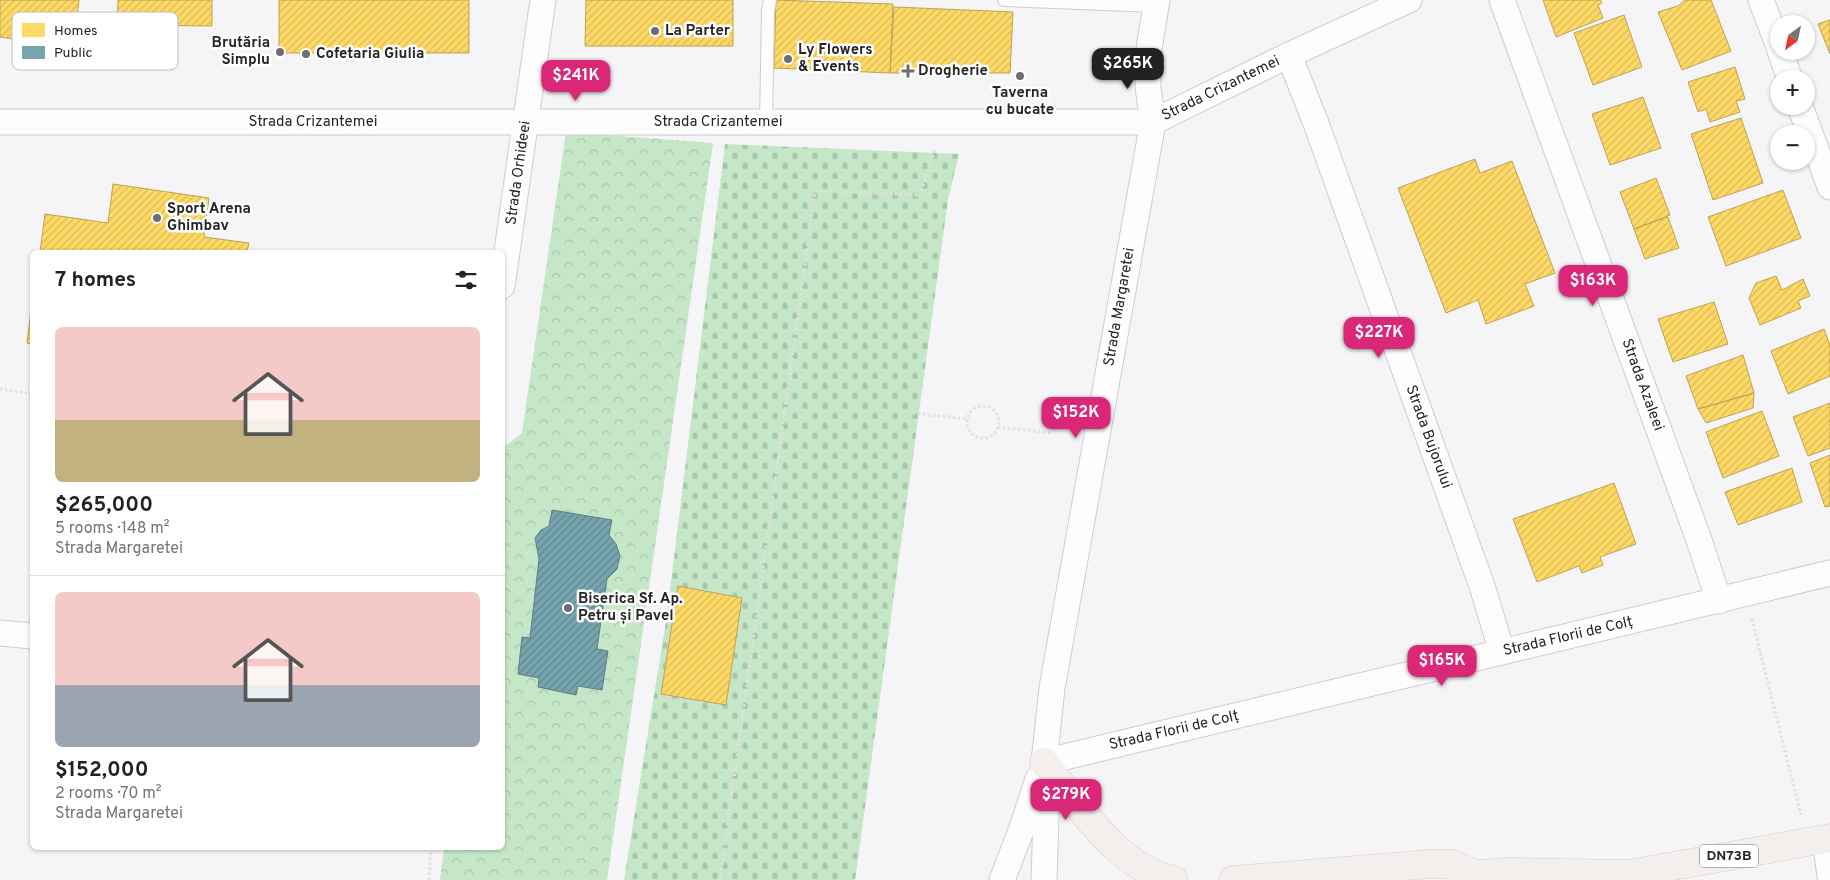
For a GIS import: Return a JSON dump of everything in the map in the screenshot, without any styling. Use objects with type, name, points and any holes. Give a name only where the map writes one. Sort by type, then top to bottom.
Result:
[{"type":"main road","points":[[1044,762],[1092,821],[1122,852],[1145,868],[1174,880]]},
{"type":"main road","name":"DN73B","points":[[1423,880],[1506,872],[1618,877],[1821,840]]},
{"type":"main road","points":[[1233,880],[1430,864],[1454,864],[1477,875]]},
{"type":"street","name":"Strada Orhideei","points":[[505,266],[543,0]]},
{"type":"street","name":"Strada Crizantemei","points":[[0,122],[1153,122],[1289,55],[1409,0]]},
{"type":"street","name":"Strada Azaleei","points":[[1502,0],[1719,601]]},
{"type":"street","points":[[1761,0],[1770,24]]},
{"type":"street","name":"Strada Margaretei","points":[[1044,880],[1046,817],[1044,762],[1052,688],[1153,122],[1148,87],[1148,54],[1157,3]]},
{"type":"street","name":"Strada Bujorului","points":[[1289,55],[1317,126],[1482,586],[1502,652]]},
{"type":"street","points":[[1803,115],[1830,188]]},
{"type":"street","name":"Strada Florii de Colț","points":[[1044,762],[1746,595],[1830,573]]},
{"type":"street","points":[[0,633],[30,636]]},
{"type":"street","name":"Strada Margaretei","points":[[1002,880],[1044,762]]},
{"type":"street","points":[[1821,840],[1830,876]]},
{"type":"lane","points":[[766,122],[768,11],[770,0]]},
{"type":"lane","points":[[1004,0],[1157,3]]},
{"type":"path","points":[[720,880],[815,191],[920,195],[935,147]]},
{"type":"path","points":[[0,389],[30,394]]},
{"type":"path","points":[[987,406],[992,408],[998,416],[998,428],[992,436],[981,438],[972,434],[967,424],[968,414],[976,407],[987,406]]},
{"type":"path","points":[[913,413],[967,419]]},
{"type":"path","points":[[998,428],[1052,433]]},
{"type":"path","points":[[1746,595],[1821,840]]},
{"type":"path","points":[[429,880],[431,850]]},
{"type":"green space","points":[[566,132],[713,143],[607,880],[440,880],[444,850],[505,850],[505,446],[522,433]]},
{"type":"green space","points":[[725,144],[959,154],[948,200],[855,880],[624,880],[667,615]]},
{"type":"building: Homes","points":[[0,0],[79,0],[78,12],[12,12],[12,39],[0,37]]},
{"type":"building: Homes","points":[[118,0],[212,0],[212,26],[178,26],[178,12],[118,12]]},
{"type":"building: Homes","points":[[279,0],[469,0],[469,53],[279,53]]},
{"type":"building: Homes","points":[[586,0],[733,0],[733,46],[585,46]]},
{"type":"building: Homes","points":[[776,0],[893,4],[890,73],[774,68]]},
{"type":"building: Homes","points":[[1543,0],[1600,0],[1602,3],[1598,5],[1603,18],[1556,37]]},
{"type":"building: Homes","points":[[1685,0],[1711,0],[1731,51],[1682,70],[1658,12],[1678,6]]},
{"type":"building: Homes","points":[[894,7],[1013,12],[1010,73],[890,73]]},
{"type":"building: Homes","points":[[1624,15],[1642,67],[1593,85],[1574,33]]},
{"type":"building: Homes","points":[[1830,20],[1830,54],[1818,24]]},
{"type":"building: Homes","points":[[1735,67],[1745,99],[1736,101],[1740,112],[1710,122],[1706,109],[1698,112],[1688,82]]},
{"type":"building: Homes","points":[[1643,97],[1661,148],[1610,165],[1592,114]]},
{"type":"building: Homes","points":[[1741,118],[1763,183],[1713,200],[1691,134]]},
{"type":"building: Homes","points":[[1475,159],[1480,173],[1512,161],[1555,273],[1525,284],[1534,306],[1486,324],[1478,300],[1446,313],[1398,188]]},
{"type":"building: Homes","points":[[1656,178],[1670,215],[1634,229],[1620,192]]},
{"type":"building: Homes","name":"Sport Arena Ghimbav","points":[[113,184],[209,198],[204,237],[249,243],[247,250],[40,250],[45,214],[108,223]]},
{"type":"building: Homes","points":[[1783,190],[1801,238],[1726,266],[1708,217]]},
{"type":"building: Homes","points":[[1668,217],[1679,248],[1645,259],[1634,229]]},
{"type":"building: Homes","points":[[1776,276],[1782,290],[1803,279],[1810,296],[1798,301],[1801,308],[1760,325],[1749,298],[1756,283]]},
{"type":"building: Homes","points":[[1714,302],[1728,344],[1673,362],[1658,319]]},
{"type":"building: Homes","points":[[30,319],[30,344],[27,343]]},
{"type":"building: Homes","points":[[1824,329],[1830,346],[1830,376],[1788,394],[1771,351]]},
{"type":"building: Homes","points":[[1743,355],[1754,393],[1698,409],[1686,376]]},
{"type":"building: Homes","points":[[1754,393],[1753,408],[1706,423],[1698,409]]},
{"type":"building: Homes","points":[[1830,403],[1830,448],[1808,456],[1793,417]]},
{"type":"building: Homes","points":[[1762,411],[1779,456],[1723,478],[1706,432]]},
{"type":"building: Homes","points":[[1830,455],[1830,506],[1825,507],[1810,463]]},
{"type":"building: Homes","points":[[1792,468],[1802,502],[1738,525],[1725,492]]},
{"type":"building: Homes","points":[[1614,483],[1636,544],[1600,557],[1603,565],[1582,573],[1579,566],[1537,582],[1513,519]]},
{"type":"building: Homes","points":[[678,586],[742,598],[726,705],[661,694]]},
{"type":"building: Public","name":"Biserica Sf. Ap. Petru și Pavel","points":[[552,510],[612,520],[609,535],[616,544],[620,556],[617,569],[607,579],[597,649],[608,651],[602,690],[578,686],[576,695],[538,687],[539,678],[518,674],[522,637],[530,638],[539,559],[535,538],[541,530],[549,526]]},
{"type":"place","name":"La Parter","points":[[655,31]]},
{"type":"place","name":"Brutăria Simplu","points":[[280,52]]},
{"type":"place","name":"Cofetaria Giulia","points":[[306,54]]},
{"type":"place","name":"Ly Flowers & Events","points":[[788,59]]},
{"type":"place","name":"Drogherie","points":[[908,71]]},
{"type":"place","name":"Taverna cu bucate","points":[[1020,76]]},
{"type":"place","name":"Sport Arena Ghimbav","points":[[157,218]]},
{"type":"place","name":"Biserica Sf. Ap. Petru și Pavel","points":[[568,608]]}]
